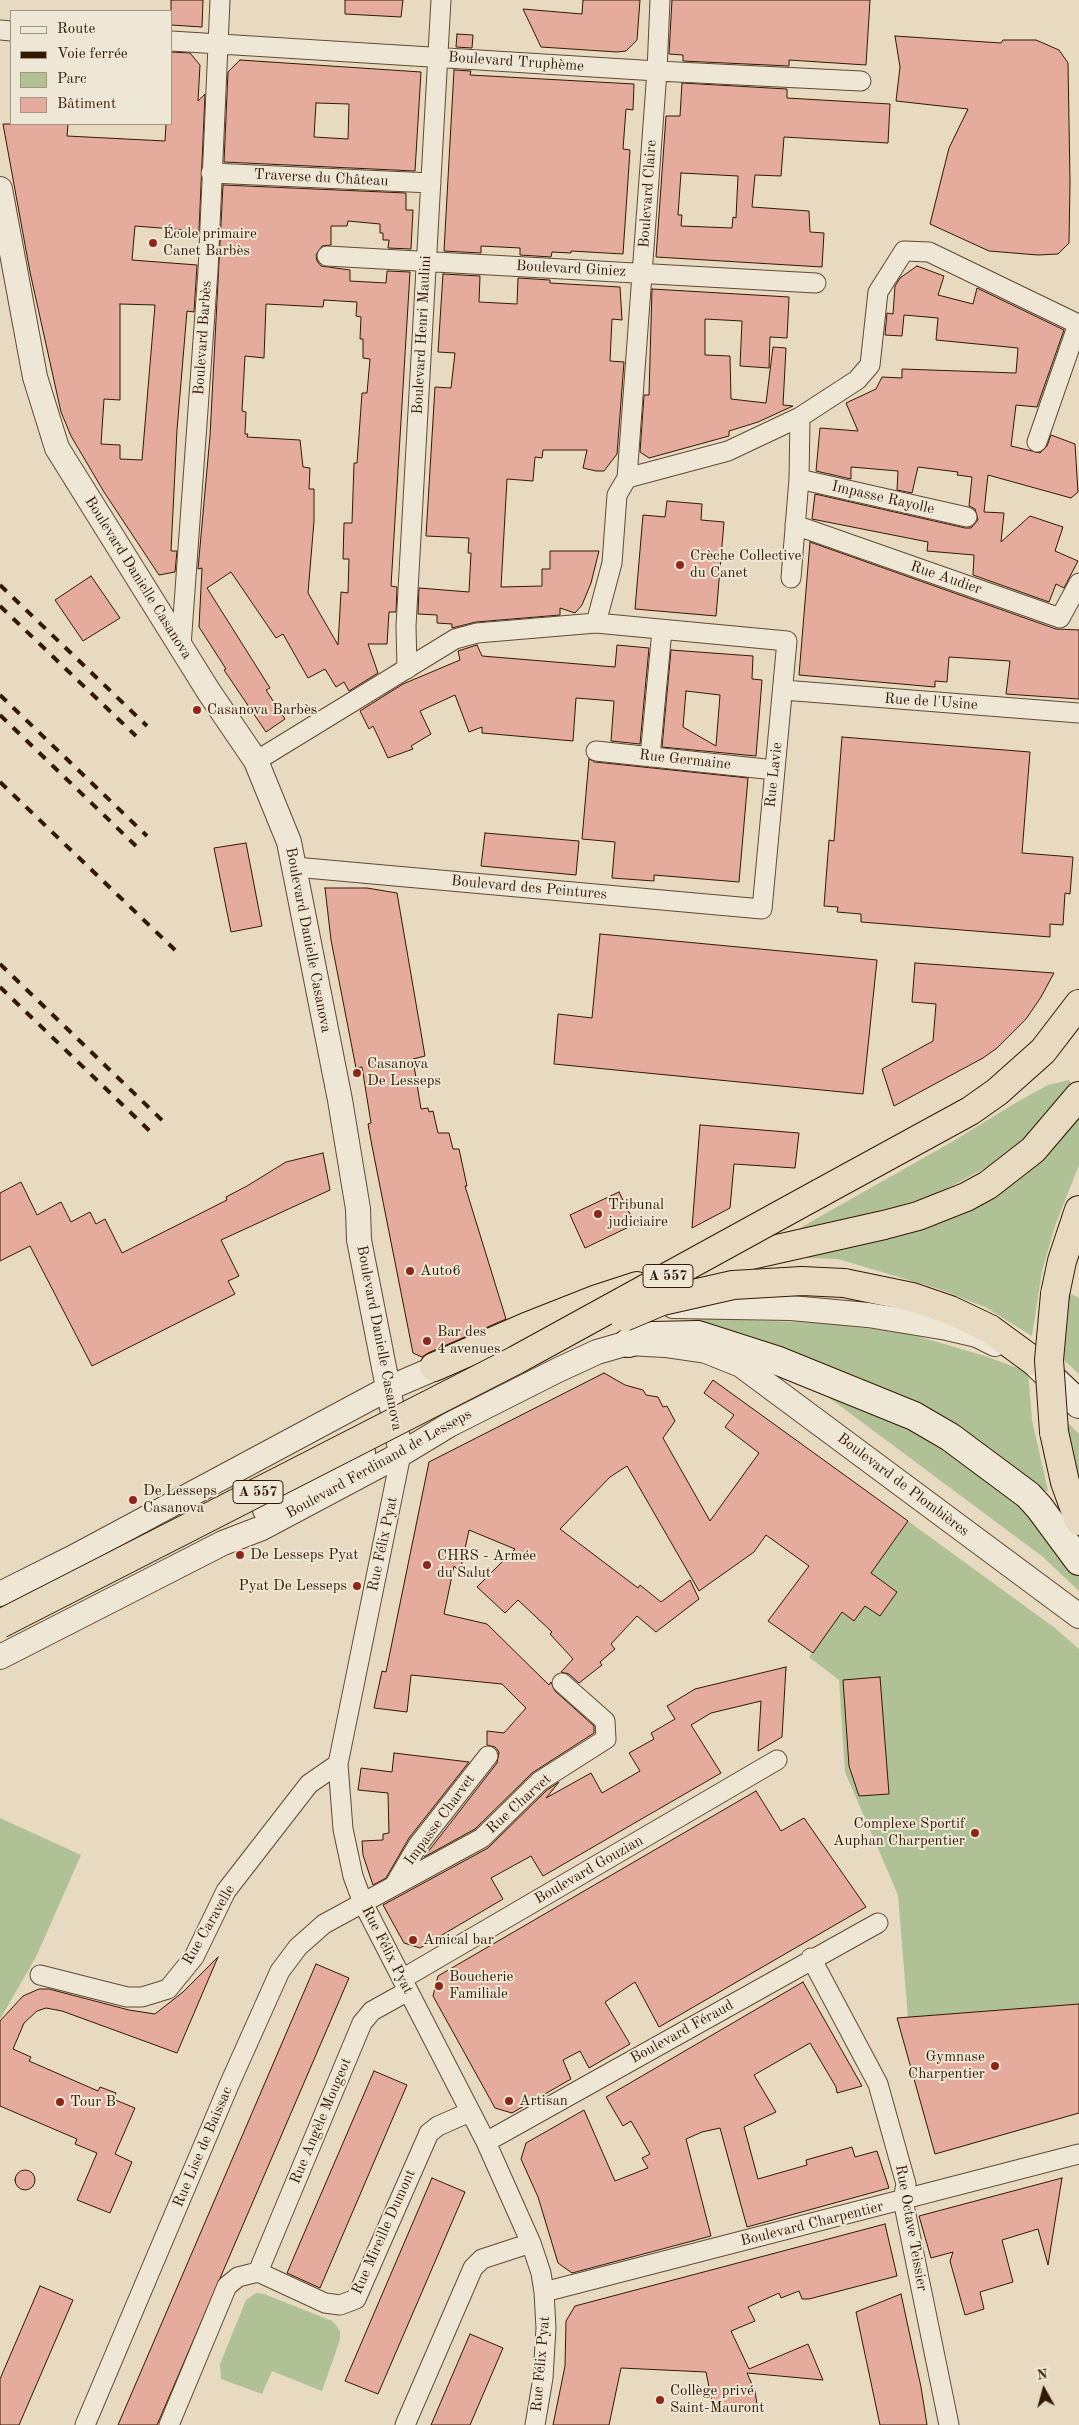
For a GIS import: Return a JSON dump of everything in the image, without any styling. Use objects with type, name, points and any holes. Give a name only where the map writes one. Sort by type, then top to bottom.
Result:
[{"type":"highway","name":"A 557","points":[[0,1624],[516,1360],[970,1111],[997,1092],[1043,1050],[1079,1004]]},
{"type":"highway","points":[[434,1367],[597,1299],[709,1263],[884,1225],[945,1206],[988,1185],[1033,1150],[1079,1096]]},
{"type":"highway","points":[[1079,1210],[1062,1262],[1055,1294],[1048,1360],[1054,1432],[1065,1482],[1079,1521]]},
{"type":"highway","points":[[516,1360],[641,1309],[698,1292],[732,1285],[776,1281],[817,1281],[844,1284],[912,1297],[950,1310],[990,1330],[1035,1362]]},
{"type":"main road","points":[[628,1343],[661,1335],[678,1334],[707,1338],[776,1360],[914,1416],[950,1437],[1028,1495],[1079,1561]]},
{"type":"main road","points":[[1035,1362],[1079,1404]]},
{"type":"street","name":"Boulevard Barbès","points":[[181,646],[208,271],[220,0]]},
{"type":"street","name":"Boulevard Henri Maulini","points":[[407,669],[406,626],[441,0]]},
{"type":"street","name":"Boulevard Claire","points":[[627,478],[657,71],[660,0]]},
{"type":"street","name":"Boulevard Truphème","points":[[172,41],[657,71],[861,81]]},
{"type":"street","name":"Traverse du Château","points":[[211,173],[431,183]]},
{"type":"street","name":"Boulevard Danielle Casanova","points":[[0,189],[35,377],[57,448],[181,646],[256,761],[289,842],[358,1209],[359,1240],[399,1444]]},
{"type":"street","points":[[596,624],[612,563],[617,495],[627,478],[728,451],[800,417],[857,380],[870,365],[878,292],[904,251],[929,252],[1078,324]]},
{"type":"street","name":"Boulevard Giniez","points":[[327,256],[816,283]]},
{"type":"street","points":[[1078,324],[1079,344]]},
{"type":"street","points":[[1037,442],[1078,324]]},
{"type":"street","points":[[791,578],[799,479],[800,417]]},
{"type":"street","name":"Impasse Rayolle","points":[[799,479],[967,517]]},
{"type":"street","name":"Rue Audier","points":[[795,524],[1060,618],[1079,583]]},
{"type":"street","points":[[256,761],[455,639],[477,633],[596,624],[662,630],[650,757]]},
{"type":"street","name":"Rue Lavie","points":[[662,630],[787,641],[762,909]]},
{"type":"street","name":"Rue de l'Usine","points":[[783,690],[1079,714]]},
{"type":"street","name":"Rue Germaine","points":[[596,751],[774,770]]},
{"type":"street","name":"Boulevard des Peintures","points":[[295,867],[762,909]]},
{"type":"street","points":[[0,1594],[72,1558],[389,1388],[434,1367],[557,1324],[626,1310],[674,1306],[748,1306],[858,1314],[921,1323],[977,1335],[1035,1362]]},
{"type":"street","name":"Boulevard Ferdinand de Lesseps","points":[[0,1656],[223,1543],[262,1528],[399,1444],[449,1425],[597,1352],[628,1343]]},
{"type":"street","name":"Boulevard de Plombières","points":[[628,1343],[682,1347],[706,1351],[741,1365],[1079,1616]]},
{"type":"street","points":[[284,1444],[300,1468],[305,1485]]},
{"type":"street","points":[[223,1543],[256,1516],[305,1485],[399,1444]]},
{"type":"street","name":"Rue Félix Pyat","points":[[399,1444],[338,1764],[343,1829],[353,1876],[363,1903],[486,2142],[531,2243],[544,2292],[546,2315],[543,2368],[535,2425]]},
{"type":"street","name":"Rue Charvet","points":[[363,1903],[482,1838],[540,1781],[606,1740],[605,1721],[562,1682]]},
{"type":"street","name":"Impasse Charvet","points":[[395,1885],[418,1845],[488,1756]]},
{"type":"street","name":"Boulevard Gouzian","points":[[405,1985],[777,1760]]},
{"type":"street","name":"Rue Caravelle","points":[[40,1975],[127,1997],[142,1997],[168,1989],[194,1957],[226,1891],[309,1784],[338,1764]]},
{"type":"street","name":"Rue Lise de Baissac","points":[[85,2425],[229,2085],[280,1971],[298,1947],[324,1924],[363,1903]]},
{"type":"street","name":"Boulevard Féraud","points":[[486,2142],[811,1958],[878,1923]]},
{"type":"street","name":"Rue Octave Teissier","points":[[811,1958],[878,2084],[906,2184],[903,2200],[949,2425]]},
{"type":"street","name":"Rue Angèle Mougeot","points":[[258,2272],[362,2023],[372,2011],[405,1985]]},
{"type":"street","name":"Rue Mireille Dumont","points":[[258,2272],[325,2304],[340,2305],[356,2299],[429,2133],[438,2126],[470,2112]]},
{"type":"street","name":"Boulevard Charpentier","points":[[544,2292],[1079,2154]]},
{"type":"street","points":[[405,2425],[473,2268],[482,2259],[531,2243]]},
{"type":"street","points":[[169,2425],[227,2286],[238,2276],[258,2272]]},
{"type":"green space","points":[[1069,1080],[1072,1084],[1056,1106],[1023,1140],[987,1167],[935,1195],[880,1212],[798,1229],[950,1143],[1017,1102],[1048,1085]]},
{"type":"green space","points":[[1079,1114],[1079,1165],[1055,1226],[1042,1271],[1032,1336],[985,1307],[939,1289],[838,1259],[776,1257],[921,1226]]},
{"type":"green space","points":[[1068,1292],[1079,1298],[1079,1374],[1062,1358]]},
{"type":"green space","points":[[689,1318],[827,1323],[910,1334],[985,1356],[1028,1372],[1032,1420],[1048,1491],[1037,1490],[917,1407],[719,1326]]},
{"type":"green space","points":[[808,1382],[921,1429],[1022,1504],[1079,1575],[1079,1591],[1043,1557]]},
{"type":"green space","points":[[1067,1422],[1079,1434],[1079,1481],[1068,1434]]},
{"type":"green space","name":"Complexe Sportif Auphan Charpentier","points":[[908,1521],[1055,1628],[1079,1649],[1079,2113],[935,2154],[897,2018],[908,2018],[898,1895],[845,1772],[839,1680],[809,1657]]},
{"type":"green space","points":[[0,1818],[81,1855],[36,1957],[0,2019]]},
{"type":"green space","points":[[256,2293],[264,2294],[332,2321],[337,2326],[340,2331],[340,2340],[322,2391],[272,2371],[262,2394],[221,2379],[220,2364],[246,2300]]},
{"type":"building","points":[[171,0],[203,0],[202,27],[172,25]]},
{"type":"building","points":[[345,0],[403,0],[401,17],[345,14]]},
{"type":"building","points":[[583,0],[640,0],[637,40],[626,51],[617,52],[541,47],[523,9],[582,14]]},
{"type":"building","points":[[672,0],[870,0],[866,65],[789,60],[789,66],[683,61],[683,55],[669,54]]},
{"type":"building","points":[[457,34],[473,35],[472,48],[456,47]]},
{"type":"building","points":[[895,36],[1001,43],[1003,40],[1036,40],[1059,50],[1068,63],[1070,182],[1069,243],[1058,254],[1038,255],[989,251],[930,224],[949,148],[968,109],[896,101],[900,67]]},
{"type":"building","points":[[172,52],[190,53],[200,65],[198,101],[205,94],[199,231],[135,226],[132,260],[197,265],[194,312],[187,311],[177,430],[171,551],[177,551],[175,572],[159,575],[104,492],[71,436],[61,412],[30,272],[3,124],[68,125],[67,136],[165,141],[166,125],[172,125]],"holes":[[[120,304],[155,305],[142,460],[120,459],[120,445],[101,444],[104,399],[120,400]]]},
{"type":"building","points":[[240,60],[421,72],[415,171],[224,162],[228,72]],"holes":[[[316,103],[349,104],[348,139],[314,137]]]},
{"type":"building","points":[[454,70],[471,71],[470,75],[634,84],[633,110],[626,109],[623,149],[630,150],[623,254],[571,251],[571,253],[552,252],[551,257],[520,255],[520,248],[481,246],[481,253],[444,251]]},
{"type":"building","points":[[682,83],[787,89],[787,98],[890,104],[888,143],[784,137],[781,176],[755,175],[752,207],[809,211],[810,232],[824,233],[822,267],[656,257],[666,116],[680,116]],"holes":[[[681,173],[738,176],[736,218],[733,217],[732,228],[681,226],[682,215],[678,215]]]},
{"type":"building","points":[[223,185],[406,193],[406,210],[413,210],[411,249],[388,248],[389,240],[383,240],[383,233],[380,233],[380,224],[348,221],[347,226],[331,226],[331,245],[322,246],[316,255],[317,261],[321,266],[350,270],[350,281],[386,283],[387,271],[410,272],[391,586],[397,587],[396,612],[389,612],[387,644],[368,644],[378,673],[349,691],[344,682],[336,687],[325,669],[308,678],[283,634],[276,638],[231,572],[207,588],[270,688],[266,690],[285,719],[266,732],[224,670],[226,669],[199,627],[202,568],[198,569],[210,436]],"holes":[[[324,300],[357,302],[356,316],[361,317],[360,339],[363,339],[363,358],[370,359],[367,393],[362,393],[357,463],[354,463],[352,523],[344,523],[343,559],[349,559],[348,593],[341,592],[338,645],[308,593],[314,521],[314,489],[309,489],[310,468],[303,467],[300,440],[247,437],[248,434],[245,434],[246,412],[242,411],[245,356],[264,358],[266,304],[323,307]]]},
{"type":"building","points":[[917,266],[944,276],[938,295],[973,304],[977,288],[1064,330],[1037,407],[1016,405],[1011,446],[1040,453],[1047,446],[1051,435],[1075,444],[1078,492],[1071,498],[988,475],[984,512],[1004,513],[1001,542],[1030,516],[1063,527],[1055,551],[1078,561],[1064,588],[1056,584],[1049,602],[973,575],[974,555],[927,551],[928,542],[812,519],[815,494],[965,528],[971,528],[978,520],[975,509],[969,506],[972,477],[957,475],[958,472],[918,467],[912,493],[897,490],[898,471],[851,467],[851,479],[816,471],[820,428],[858,431],[846,403],[876,389],[882,377],[902,378],[902,369],[1016,373],[1018,348],[936,340],[938,318],[904,315],[902,336],[885,335],[887,313],[893,314],[895,286],[900,278]]},
{"type":"building","points":[[443,274],[480,276],[479,302],[517,304],[518,278],[550,280],[550,283],[620,287],[622,320],[612,319],[610,361],[624,362],[617,454],[604,471],[596,471],[583,468],[587,450],[543,450],[542,458],[535,457],[533,481],[507,479],[501,587],[542,586],[542,569],[550,569],[550,551],[599,551],[591,583],[582,605],[575,613],[560,608],[560,615],[476,622],[452,628],[452,624],[437,623],[437,615],[418,614],[419,588],[469,592],[471,553],[468,553],[469,538],[426,536],[435,387],[451,388],[455,353],[438,352]]},
{"type":"building","points":[[652,289],[789,297],[787,338],[770,337],[769,368],[740,366],[742,321],[705,319],[705,355],[730,356],[731,399],[766,403],[773,347],[786,348],[783,405],[793,406],[758,422],[729,431],[729,436],[649,458],[640,452],[644,395],[649,395]]},
{"type":"building","name":"Crèche Collective du Canet","points":[[667,501],[702,504],[701,520],[724,522],[716,616],[635,609],[643,515],[665,517]]},
{"type":"building","points":[[810,542],[1056,629],[1079,630],[1079,699],[1006,694],[1010,661],[949,657],[947,682],[935,681],[935,687],[799,675]]},
{"type":"building","points":[[91,576],[120,618],[83,641],[55,600]]},
{"type":"building","points":[[477,645],[482,656],[615,667],[617,645],[649,648],[640,744],[611,741],[614,701],[576,698],[573,741],[482,733],[482,727],[469,732],[455,695],[420,711],[431,734],[411,746],[413,749],[388,758],[373,726],[369,729],[360,711],[403,684],[460,660],[458,651]]},
{"type":"building","points":[[671,650],[753,656],[752,679],[762,680],[756,756],[662,747]],"holes":[[[686,691],[720,695],[716,746],[683,727]]]},
{"type":"building","points":[[842,737],[1030,752],[1022,853],[1073,857],[1070,894],[1065,893],[1063,925],[1050,924],[1050,937],[861,922],[861,914],[837,912],[838,907],[824,906],[829,840],[834,841]]},
{"type":"building","points":[[589,759],[595,762],[748,778],[739,882],[654,875],[654,881],[612,878],[615,842],[582,839]]},
{"type":"building","points":[[485,833],[579,841],[576,875],[481,866]]},
{"type":"building","points":[[246,843],[262,926],[231,932],[214,848]]},
{"type":"building","points":[[325,888],[367,888],[397,893],[425,1056],[413,1059],[421,1109],[428,1108],[429,1112],[433,1111],[438,1133],[449,1133],[453,1149],[459,1149],[467,1186],[465,1186],[506,1319],[422,1357],[413,1353],[368,1124],[371,1123],[362,1067],[356,1068],[331,940]]},
{"type":"building","points":[[600,934],[877,960],[863,1094],[554,1064],[558,1014],[592,1018]]},
{"type":"building","points":[[915,963],[1054,973],[1026,1019],[997,1048],[983,1058],[894,1106],[882,1069],[933,1041],[936,1004],[912,1002]]},
{"type":"building","points":[[700,1125],[799,1133],[795,1168],[734,1164],[730,1208],[692,1228]]},
{"type":"building","points":[[323,1153],[330,1190],[221,1240],[239,1276],[228,1281],[235,1294],[92,1366],[30,1246],[0,1261],[0,1193],[21,1182],[37,1215],[61,1202],[71,1222],[90,1212],[96,1224],[105,1219],[122,1253],[227,1200],[226,1197],[286,1162]]},
{"type":"building","points":[[619,1192],[635,1224],[585,1248],[570,1215]]},
{"type":"building","points":[[604,1373],[625,1385],[643,1390],[646,1395],[658,1397],[663,1407],[667,1406],[675,1421],[663,1438],[710,1521],[759,1453],[725,1427],[734,1415],[704,1393],[713,1380],[908,1521],[871,1573],[897,1592],[880,1616],[865,1606],[854,1621],[842,1612],[813,1653],[768,1621],[809,1566],[766,1535],[754,1552],[699,1591],[627,1466],[610,1477],[560,1529],[638,1588],[640,1585],[661,1602],[690,1580],[699,1599],[656,1632],[637,1616],[611,1644],[615,1649],[600,1662],[602,1665],[579,1683],[569,1674],[561,1672],[573,1659],[550,1634],[552,1632],[518,1600],[505,1613],[477,1587],[515,1549],[469,1530],[460,1572],[454,1566],[444,1614],[487,1624],[549,1685],[551,1682],[555,1691],[594,1726],[594,1733],[532,1773],[475,1829],[424,1857],[497,1763],[499,1752],[495,1747],[487,1745],[487,1731],[504,1733],[526,1708],[502,1684],[411,1675],[407,1712],[374,1708],[382,1671],[386,1672],[429,1462]]},
{"type":"building","points":[[786,1667],[782,1737],[758,1751],[761,1701],[711,1713],[691,1725],[721,1773],[543,1876],[531,1856],[491,1878],[503,1899],[420,1948],[404,1943],[383,1905],[488,1848],[547,1790],[559,1782],[546,1798],[591,1773],[602,1793],[640,1771],[629,1753],[654,1739],[651,1733],[675,1719],[667,1706],[695,1689]]},
{"type":"building","points":[[880,1677],[889,1794],[859,1796],[849,1766],[843,1680]]},
{"type":"building","points":[[394,1753],[469,1762],[409,1838],[386,1878],[373,1885],[363,1855],[362,1841],[383,1840],[383,1834],[389,1833],[388,1793],[358,1790],[361,1768],[392,1772]]},
{"type":"building","points":[[756,1791],[781,1831],[804,1818],[866,1907],[659,2027],[635,1982],[605,2002],[630,2044],[589,2068],[580,2051],[563,2060],[571,2079],[512,2113],[495,2108],[433,1996],[438,1976]]},
{"type":"building","points":[[218,1957],[177,2053],[62,2011],[46,2008],[37,2011],[24,2023],[13,2049],[31,2057],[29,2061],[98,2091],[100,2087],[116,2093],[113,2099],[135,2108],[115,2154],[132,2162],[110,2213],[77,2200],[97,2153],[75,2144],[77,2139],[0,2106],[0,2021],[23,1996],[39,1989],[49,1989],[129,2010],[155,2014],[183,1992]]},
{"type":"building","points":[[316,1964],[349,1978],[157,2425],[118,2425]]},
{"type":"building","points":[[803,1982],[862,2086],[837,2093],[836,2087],[810,2043],[754,2075],[776,2112],[744,2127],[758,2179],[807,2165],[806,2160],[852,2147],[855,2157],[877,2151],[889,2188],[747,2227],[720,2128],[702,2132],[686,2139],[711,2236],[572,2273],[558,2263],[538,2197],[521,2159],[526,2143],[584,2110],[615,2181],[648,2168],[642,2158],[650,2154],[631,2121],[623,2126],[606,2097]]},
{"type":"building","name":"Gymnase Charpentier","points":[[1079,2004],[1079,2113],[935,2154],[897,2018]]},
{"type":"building","points":[[374,2071],[407,2085],[320,2288],[287,2273]]},
{"type":"building","points":[[25,2170],[32,2173],[35,2180],[32,2187],[25,2190],[18,2187],[15,2180],[18,2173]]},
{"type":"building","points":[[432,2178],[465,2192],[378,2394],[345,2381]]},
{"type":"building","points":[[1062,2178],[1048,2265],[1038,2229],[1002,2240],[1013,2282],[980,2292],[984,2309],[965,2315],[950,2261],[953,2252],[931,2258],[919,2216]]},
{"type":"building","points":[[885,2224],[897,2276],[809,2299],[802,2299],[799,2291],[781,2298],[779,2293],[748,2307],[755,2321],[731,2331],[749,2369],[808,2344],[823,2380],[747,2373],[755,2391],[757,2404],[714,2412],[706,2372],[621,2368],[609,2425],[553,2425],[565,2366],[566,2321],[575,2306]]},
{"type":"building","points":[[40,2286],[73,2300],[19,2425],[0,2425],[0,2379]]},
{"type":"building","points":[[901,2294],[921,2387],[927,2425],[880,2425],[856,2312]]},
{"type":"building","points":[[470,2334],[503,2348],[470,2425],[431,2425]]},
{"type":"railway","points":[[0,585],[147,726]]},
{"type":"railway","points":[[0,606],[136,736]]},
{"type":"railway","points":[[0,695],[147,836]]},
{"type":"railway","points":[[0,715],[136,846]]},
{"type":"railway","points":[[0,782],[175,950]]},
{"type":"railway","points":[[0,964],[167,1125]]},
{"type":"railway","points":[[0,987],[155,1136]]},
{"type":"place","name":"École primaire Canet Barbès","points":[[153,243]]},
{"type":"place","name":"Crèche Collective du Canet","points":[[680,565]]},
{"type":"place","name":"Casanova Barbès","points":[[197,710]]},
{"type":"place","name":"Casanova De Lesseps","points":[[357,1073]]},
{"type":"place","name":"Tribunal judiciaire","points":[[598,1214]]},
{"type":"place","name":"Auto6","points":[[410,1271]]},
{"type":"place","name":"Bar des 4 avenues","points":[[427,1341]]},
{"type":"place","name":"De Lesseps Casanova","points":[[133,1500]]},
{"type":"place","name":"De Lesseps Pyat","points":[[240,1555]]},
{"type":"place","name":"CHRS - Armée du Salut","points":[[427,1565]]},
{"type":"place","name":"Pyat De Lesseps","points":[[357,1586]]},
{"type":"place","name":"Complexe Sportif Auphan Charpentier","points":[[975,1833]]},
{"type":"place","name":"Amical bar","points":[[413,1940]]},
{"type":"place","name":"Boucherie Familiale","points":[[439,1986]]},
{"type":"place","name":"Gymnase Charpentier","points":[[995,2066]]},
{"type":"place","name":"Artisan","points":[[509,2101]]},
{"type":"place","name":"Tour B","points":[[60,2102]]},
{"type":"place","name":"Collège privé Saint-Mauront","points":[[660,2400]]}]
